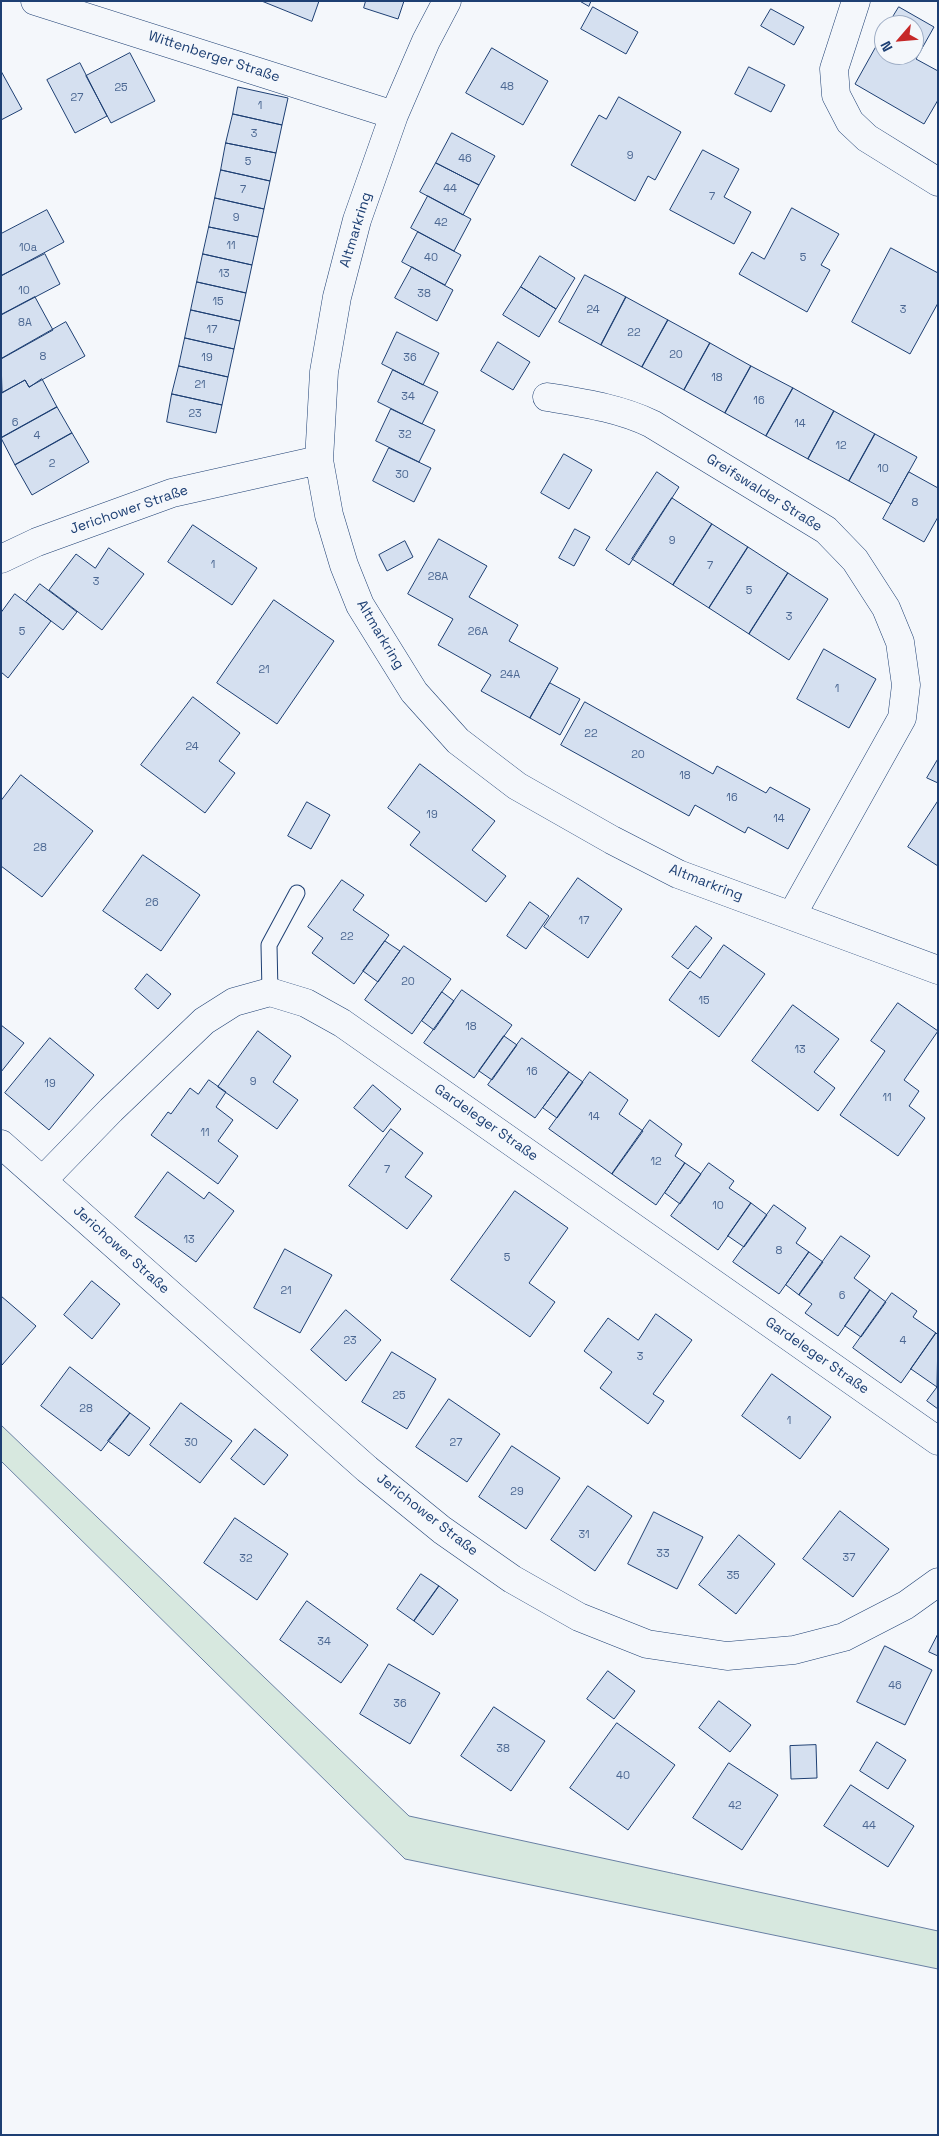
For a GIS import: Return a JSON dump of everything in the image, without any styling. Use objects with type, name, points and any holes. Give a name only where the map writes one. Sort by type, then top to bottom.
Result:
[{"type":"street","name":"Altmarkring","points":[[448,1],[426,41],[394,115],[357,220],[337,297],[324,372],[319,460],[332,523],[344,565],[360,605],[414,692],[458,741],[517,786],[612,840],[678,874],[938,970]]},
{"type":"street","points":[[856,1],[834,69],[836,95],[850,122],[867,138],[938,182]]},
{"type":"street","name":"Wittenberger Straße","points":[[37,2],[394,115]]},
{"type":"street","name":"Greifswalder Straße","points":[[547,397],[632,414],[652,424],[826,530],[855,560],[886,608],[900,642],[906,685],[902,718],[792,915]]},
{"type":"street","name":"Jerichower Straße","points":[[1,559],[37,542],[172,493],[319,460]]},
{"type":"street","points":[[43,1180],[111,1110],[204,1021],[234,1002],[270,992]]},
{"type":"street","name":"Gardeleger Straße","points":[[270,992],[306,1003],[342,1023],[938,1441]]},
{"type":"street","name":"Jerichower Straße","points":[[1,1144],[367,1469],[442,1530],[512,1579],[579,1617],[647,1644],[727,1656],[794,1650],[844,1637],[906,1605],[938,1582]]},
{"type":"lane","points":[[270,992],[269,945],[297,893]]},
{"type":"shaded area","points":[[1,1425],[409,1816],[938,1931],[938,1969],[405,1859],[1,1461]]},
{"type":"building","points":[[262,1],[319,1],[312,21]]},
{"type":"building","points":[[366,1],[404,1],[398,19],[364,8]]},
{"type":"building","points":[[580,1],[591,1],[589,6]]},
{"type":"building","points":[[593,7],[638,32],[626,54],[581,29]]},
{"type":"building","points":[[899,7],[913,15],[894,15]]},
{"type":"building","points":[[771,9],[804,27],[794,45],[761,26]]},
{"type":"building","points":[[924,21],[934,27],[924,45]]},
{"type":"building","points":[[492,48],[548,81],[523,125],[466,93]]},
{"type":"building","points":[[874,50],[874,65],[924,65],[924,63],[938,71],[938,100],[924,124],[855,84]]},
{"type":"building","points":[[130,53],[155,101],[111,123],[86,76]]},
{"type":"building","points":[[80,63],[107,116],[75,133],[47,80]]},
{"type":"building","points":[[749,67],[785,85],[771,112],[735,94]]},
{"type":"building","points":[[1,71],[22,109],[1,120]]},
{"type":"building","points":[[238,87],[288,98],[282,125],[233,114]]},
{"type":"building","points":[[619,97],[681,132],[655,180],[648,176],[635,201],[571,165],[599,115],[606,119]]},
{"type":"building","points":[[233,114],[282,125],[276,153],[226,143]]},
{"type":"building","points":[[452,133],[495,156],[479,185],[436,163]]},
{"type":"building","points":[[226,143],[276,153],[270,181],[221,170]]},
{"type":"building","points":[[703,150],[739,169],[724,197],[751,212],[734,244],[670,210]]},
{"type":"building","points":[[436,163],[479,185],[463,215],[420,192]]},
{"type":"building","points":[[221,170],[270,181],[264,209],[215,198]]},
{"type":"building","points":[[428,196],[471,219],[454,251],[411,228]]},
{"type":"building","points":[[215,198],[264,209],[258,237],[209,227]]},
{"type":"building","points":[[792,208],[839,234],[821,265],[830,270],[807,312],[739,274],[752,252],[764,259]]},
{"type":"building","points":[[47,210],[64,242],[1,276],[1,234]]},
{"type":"building","points":[[209,227],[258,237],[252,265],[203,254]]},
{"type":"building","points":[[418,232],[461,255],[445,285],[402,262]]},
{"type":"building","points":[[891,248],[938,273],[938,303],[910,354],[852,322]]},
{"type":"building","points":[[45,254],[60,284],[1,315],[1,276]]},
{"type":"building","points":[[203,254],[252,265],[246,293],[197,282]]},
{"type":"building","points":[[540,256],[575,278],[556,309],[521,287]]},
{"type":"building","points":[[412,267],[453,290],[437,321],[395,298]]},
{"type":"building","points":[[585,275],[626,297],[601,345],[559,322]]},
{"type":"building","points":[[197,282],[246,293],[240,321],[191,310]]},
{"type":"building","points":[[521,287],[556,309],[539,337],[503,315]]},
{"type":"building","points":[[35,297],[53,330],[1,359],[1,315]]},
{"type":"building","points":[[626,297],[668,320],[642,367],[601,345]]},
{"type":"building","points":[[191,310],[240,321],[234,349],[185,338]]},
{"type":"building","points":[[668,320],[710,343],[684,390],[642,367]]},
{"type":"building","points":[[66,322],[85,356],[29,387],[25,380],[2,393],[1,359]]},
{"type":"building","points":[[397,332],[439,353],[423,385],[382,364]]},
{"type":"building","points":[[185,338],[234,349],[228,377],[179,366]]},
{"type":"building","points":[[498,342],[530,362],[513,390],[481,371]]},
{"type":"building","points":[[710,343],[751,366],[725,413],[684,390]]},
{"type":"building","points":[[179,366],[228,377],[222,405],[172,394]]},
{"type":"building","points":[[751,366],[793,388],[766,436],[725,413]]},
{"type":"building","points":[[393,370],[438,392],[422,424],[378,402]]},
{"type":"building","points":[[42,379],[57,407],[1,438],[1,393],[25,380],[29,387]]},
{"type":"building","points":[[793,388],[834,411],[808,459],[766,436]]},
{"type":"building","points":[[172,394],[222,405],[216,433],[167,422]]},
{"type":"building","points":[[57,407],[72,433],[15,465],[1,438]]},
{"type":"building","points":[[391,409],[435,430],[419,462],[376,441]]},
{"type":"building","points":[[834,411],[875,434],[849,481],[808,459]]},
{"type":"building","points":[[72,433],[89,462],[32,495],[15,465]]},
{"type":"building","points":[[875,434],[917,457],[891,504],[849,481]]},
{"type":"building","points":[[389,448],[431,468],[414,502],[373,481]]},
{"type":"building","points":[[564,454],[592,470],[569,509],[541,493]]},
{"type":"building","points":[[657,472],[679,487],[629,565],[606,550]]},
{"type":"building","points":[[909,472],[938,488],[938,517],[924,542],[883,519]]},
{"type":"building","points":[[672,498],[712,524],[673,585],[632,559]]},
{"type":"building","points":[[712,524],[748,547],[709,608],[673,585]]},
{"type":"building","points":[[193,525],[257,568],[232,605],[168,562]]},
{"type":"building","points":[[575,529],[590,537],[574,566],[559,558]]},
{"type":"building","points":[[439,539],[487,566],[469,597],[518,625],[509,641],[558,668],[530,718],[481,691],[491,675],[438,645],[453,619],[408,594]]},
{"type":"building","points":[[405,541],[413,557],[387,571],[379,555]]},
{"type":"building","points":[[748,547],[788,573],[749,634],[709,608]]},
{"type":"building","points":[[109,548],[144,574],[102,630],[49,590],[76,554],[95,568]]},
{"type":"building","points":[[788,573],[828,599],[789,660],[749,634]]},
{"type":"building","points":[[40,584],[77,612],[63,630],[26,602]]},
{"type":"building","points":[[15,594],[51,621],[8,678],[1,672],[1,613]]},
{"type":"building","points":[[274,600],[334,641],[277,724],[217,683]]},
{"type":"building","points":[[824,649],[876,679],[849,728],[797,699]]},
{"type":"building","points":[[550,683],[580,699],[560,735],[530,718]]},
{"type":"building","points":[[193,697],[240,733],[219,761],[235,773],[205,813],[141,765]]},
{"type":"building","points":[[585,702],[713,774],[717,766],[766,793],[770,787],[810,809],[788,849],[748,827],[745,833],[695,805],[689,816],[561,745]]},
{"type":"building","points":[[938,759],[938,783],[927,778]]},
{"type":"building","points":[[420,764],[495,821],[472,850],[506,876],[486,902],[410,845],[420,832],[388,808]]},
{"type":"building","points":[[21,775],[93,831],[42,897],[1,866],[1,801]]},
{"type":"building","points":[[938,801],[938,866],[908,847]]},
{"type":"building","points":[[307,802],[330,815],[311,849],[288,836]]},
{"type":"building","points":[[143,855],[200,895],[161,951],[103,911]]},
{"type":"building","points":[[578,878],[622,909],[588,958],[544,927]]},
{"type":"building","points":[[342,880],[364,895],[353,910],[389,935],[354,984],[312,953],[323,938],[308,927]]},
{"type":"building","points":[[530,902],[549,916],[526,949],[507,936]]},
{"type":"building","points":[[696,926],[712,938],[688,969],[672,957]]},
{"type":"building","points":[[385,941],[400,951],[378,982],[363,971]]},
{"type":"building","points":[[724,945],[765,974],[719,1037],[669,1000],[690,971],[700,978]]},
{"type":"building","points":[[404,946],[451,979],[412,1034],[365,1000]]},
{"type":"building","points":[[147,974],[171,994],[158,1009],[135,989]]},
{"type":"building","points":[[462,990],[512,1025],[474,1078],[424,1043]]},
{"type":"building","points":[[442,992],[454,1001],[434,1030],[422,1021]]},
{"type":"building","points":[[898,1003],[938,1031],[904,1080],[919,1091],[909,1106],[925,1118],[898,1156],[840,1115],[885,1051],[871,1041]]},
{"type":"building","points":[[793,1005],[839,1039],[814,1072],[835,1088],[818,1111],[752,1061]]},
{"type":"building","points":[[1,1025],[24,1043],[1,1072]]},
{"type":"building","points":[[258,1031],[291,1056],[273,1082],[298,1100],[277,1129],[218,1087]]},
{"type":"building","points":[[504,1036],[517,1045],[492,1080],[479,1071]]},
{"type":"building","points":[[50,1038],[94,1075],[49,1130],[5,1093]]},
{"type":"building","points":[[522,1038],[569,1072],[535,1118],[488,1085]]},
{"type":"building","points":[[569,1072],[583,1082],[557,1118],[543,1108]]},
{"type":"building","points":[[590,1072],[628,1100],[619,1114],[643,1131],[612,1174],[549,1129]]},
{"type":"building","points":[[209,1080],[226,1092],[216,1107],[233,1120],[218,1141],[238,1156],[218,1184],[151,1135],[168,1112],[171,1114],[190,1088],[198,1094]]},
{"type":"building","points":[[373,1085],[401,1109],[383,1132],[354,1108]]},
{"type":"building","points":[[650,1120],[682,1144],[675,1156],[685,1163],[656,1205],[612,1174]]},
{"type":"building","points":[[391,1129],[423,1153],[405,1177],[432,1196],[407,1229],[349,1186]]},
{"type":"building","points":[[685,1163],[701,1174],[680,1204],[665,1193]]},
{"type":"building","points":[[709,1163],[734,1181],[729,1188],[751,1203],[718,1250],[671,1216]]},
{"type":"building","points":[[168,1172],[204,1199],[209,1192],[234,1211],[196,1262],[135,1217]]},
{"type":"building","points":[[515,1191],[568,1228],[529,1283],[555,1302],[530,1337],[451,1280]]},
{"type":"building","points":[[751,1203],[767,1215],[744,1247],[728,1236]]},
{"type":"building","points":[[774,1205],[806,1228],[796,1243],[809,1252],[779,1294],[733,1262]]},
{"type":"building","points":[[841,1236],[870,1256],[854,1278],[870,1290],[838,1336],[805,1313],[812,1304],[799,1295]]},
{"type":"building","points":[[285,1249],[332,1275],[300,1333],[254,1308]]},
{"type":"building","points":[[809,1252],[823,1262],[799,1295],[786,1285]]},
{"type":"building","points":[[92,1281],[120,1304],[92,1339],[64,1315]]},
{"type":"building","points":[[870,1290],[886,1302],[861,1337],[845,1326]]},
{"type":"building","points":[[892,1293],[917,1311],[913,1317],[936,1333],[901,1383],[853,1348]]},
{"type":"building","points":[[1,1296],[36,1326],[2,1365],[1,1364]]},
{"type":"building","points":[[346,1310],[381,1340],[346,1381],[311,1350]]},
{"type":"building","points":[[656,1314],[692,1340],[653,1394],[664,1401],[648,1424],[600,1388],[612,1372],[584,1351],[608,1318],[638,1340]]},
{"type":"building","points":[[936,1333],[938,1335],[937,1387],[911,1369]]},
{"type":"building","points":[[392,1352],[436,1379],[407,1429],[362,1402]]},
{"type":"building","points":[[70,1367],[130,1413],[101,1451],[41,1406]]},
{"type":"building","points":[[772,1374],[831,1417],[800,1459],[742,1416]]},
{"type":"building","points":[[938,1386],[938,1409],[927,1401]]},
{"type":"building","points":[[449,1399],[500,1434],[467,1482],[416,1447]]},
{"type":"building","points":[[181,1403],[232,1441],[200,1483],[150,1445]]},
{"type":"building","points":[[130,1413],[150,1428],[129,1456],[108,1441]]},
{"type":"building","points":[[255,1429],[288,1455],[264,1485],[231,1459]]},
{"type":"building","points":[[512,1446],[560,1478],[526,1529],[479,1497]]},
{"type":"building","points":[[588,1486],[632,1516],[595,1571],[551,1540]]},
{"type":"building","points":[[840,1511],[889,1549],[853,1597],[803,1559]]},
{"type":"building","points":[[654,1512],[703,1537],[677,1589],[628,1564]]},
{"type":"building","points":[[235,1518],[288,1554],[257,1600],[204,1563]]},
{"type":"building","points":[[739,1535],[775,1564],[736,1614],[699,1585]]},
{"type":"building","points":[[421,1574],[439,1586],[414,1621],[397,1609]]},
{"type":"building","points":[[439,1586],[458,1600],[433,1635],[414,1621]]},
{"type":"building","points":[[307,1601],[368,1645],[341,1683],[280,1640]]},
{"type":"building","points":[[938,1634],[938,1656],[929,1652]]},
{"type":"building","points":[[885,1646],[932,1670],[905,1725],[857,1702]]},
{"type":"building","points":[[389,1664],[440,1693],[410,1744],[360,1714]]},
{"type":"building","points":[[608,1671],[635,1691],[614,1719],[587,1699]]},
{"type":"building","points":[[719,1701],[751,1725],[730,1752],[699,1728]]},
{"type":"building","points":[[494,1707],[545,1741],[511,1791],[461,1756]]},
{"type":"building","points":[[617,1723],[675,1765],[628,1830],[570,1788]]},
{"type":"building","points":[[877,1742],[906,1760],[888,1789],[860,1771]]},
{"type":"building","points":[[816,1745],[817,1778],[791,1779],[790,1746]]},
{"type":"building","points":[[729,1763],[778,1795],[742,1850],[693,1818]]},
{"type":"building","points":[[851,1785],[914,1826],[888,1867],[824,1826]]}]
